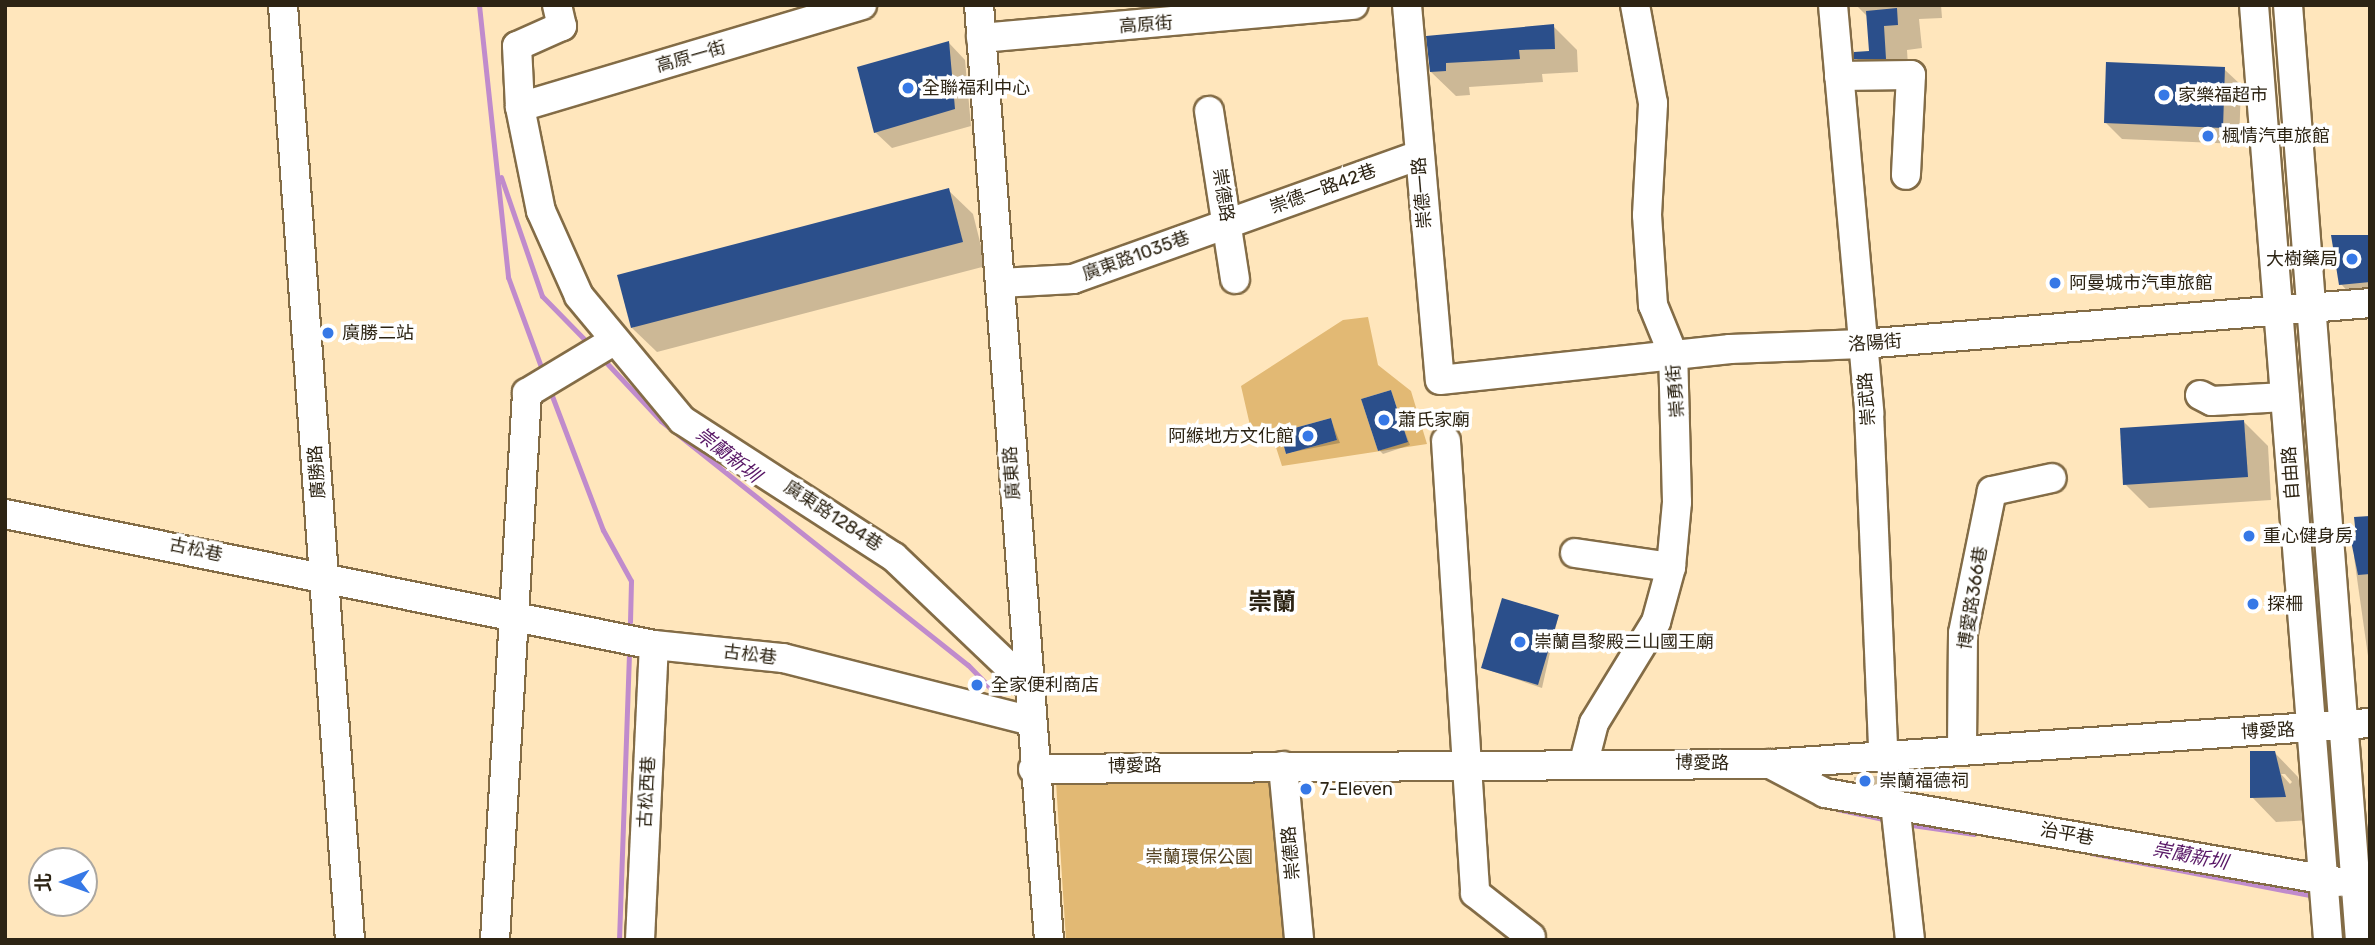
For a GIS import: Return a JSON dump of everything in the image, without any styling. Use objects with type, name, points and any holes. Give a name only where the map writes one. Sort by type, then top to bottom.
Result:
[{"type":"street","name":"廣勝路","points":[[283,5],[350,940]]},
{"type":"street","name":"廣東路1284巷","points":[[557,5],[562,26],[517,46],[520,107],[555,246],[612,342],[682,420],[894,557],[1025,682]]},
{"type":"street","name":"高原一街","points":[[520,107],[862,5]]},
{"type":"street","name":"廣東路","points":[[979,5],[1000,283],[1025,682],[1049,940]]},
{"type":"street","name":"高原街","points":[[981,37],[1354,5]]},
{"type":"street","name":"崇德一路","points":[[1407,5],[1440,380]]},
{"type":"street","name":"崇勇街","points":[[1584,762],[1594,723],[1656,622],[1671,567],[1679,419],[1673,354],[1653,305],[1647,215],[1653,103],[1635,5]]},
{"type":"street","name":"崇武路","points":[[1833,5],[1863,344],[1883,752]]},
{"type":"street","name":"自由路","points":[[2254,5],[2328,940]]},
{"type":"street","name":"自由路","points":[[2288,5],[2311,307],[2357,724],[2361,905]]},
{"type":"street","points":[[1839,76],[1911,75],[1906,175]]},
{"type":"street","name":"崇德路","points":[[1209,111],[1235,279]]},
{"type":"street","name":"崇德一路42巷","points":[[1227,223],[1419,155]]},
{"type":"street","name":"廣東路1035巷","points":[[1000,283],[1073,279],[1227,223]]},
{"type":"street","name":"洛陽街","points":[[1440,380],[1673,354],[1863,344],[2370,303]]},
{"type":"street","points":[[495,940],[511,612],[527,393],[562,369],[612,342]]},
{"type":"street","points":[[2200,395],[2212,401],[2285,397]]},
{"type":"street","points":[[1446,441],[1469,763],[1475,893],[1531,937]]},
{"type":"street","name":"博愛路366巷","points":[[1962,748],[1963,634],[1992,491],[2052,478]]},
{"type":"street","name":"古松巷","points":[[5,514],[511,612],[654,645],[783,658],[1028,720]]},
{"type":"street","points":[[1575,553],[1671,567]]},
{"type":"street","name":"古松西巷","points":[[640,940],[654,645]]},
{"type":"street","name":"博愛路","points":[[1033,769],[1584,762],[1770,764],[1883,752],[2357,724]]},
{"type":"street","name":"治平巷","points":[[1770,764],[1825,793],[1898,817],[2324,893],[2361,905]]},
{"type":"street","name":"崇德路","points":[[1283,766],[1299,940]]},
{"type":"street","points":[[1898,817],[1910,940]]},
{"type":"green space","points":[[1368,317],[1378,365],[1411,391],[1427,444],[1282,466],[1272,435],[1252,434],[1241,386],[1343,320]],"holes":[[[1391,390],[1408,441],[1378,451],[1361,399]],[[1331,418],[1337,440],[1286,454],[1280,432]]]},
{"type":"green space","name":"崇蘭環保公園","points":[[1278,768],[1289,940],[1066,940],[1056,782]]},
{"type":"building","points":[[1897,8],[1898,25],[1884,26],[1886,59],[1854,59],[1854,52],[1869,51],[1866,11]]},
{"type":"building","points":[[1554,24],[1555,49],[1519,50],[1520,59],[1446,63],[1446,71],[1430,72],[1426,36]]},
{"type":"building","name":"全聯福利中心","points":[[949,41],[955,109],[874,133],[857,67]]},
{"type":"building","name":"家樂福超市","points":[[2106,62],[2225,67],[2223,128],[2104,123]]},
{"type":"building","points":[[949,188],[963,242],[631,328],[617,275]]},
{"type":"building","name":"大樹藥局","points":[[2331,235],[2370,235],[2370,282],[2339,285]]},
{"type":"building","name":"蕭氏家廟","points":[[1391,390],[1408,442],[1378,451],[1361,399]]},
{"type":"building","name":"阿緱地方文化館","points":[[1331,418],[1337,440],[1286,454],[1280,432]]},
{"type":"building","points":[[2244,420],[2248,477],[2123,485],[2120,428]]},
{"type":"building","points":[[2370,516],[2370,574],[2358,575],[2350,536],[2356,536],[2354,517]]},
{"type":"building","name":"崇蘭昌黎殿三山國王廟","points":[[1502,598],[1559,615],[1538,685],[1481,668]]},
{"type":"building","points":[[2250,751],[2275,751],[2286,797],[2250,798]]},
{"type":"waterway","name":"崇蘭新圳","points":[[479,5],[508,277],[543,372]]},
{"type":"waterway","name":"崇蘭新圳","points":[[501,177],[542,296],[591,346]]},
{"type":"waterway","name":"崇蘭新圳","points":[[602,358],[661,421],[968,665],[1004,702]]},
{"type":"waterway","name":"崇蘭新圳","points":[[549,388],[603,530],[631,581],[630,622]]},
{"type":"waterway","name":"崇蘭新圳","points":[[619,940],[629,653]]},
{"type":"waterway","name":"崇蘭新圳","points":[[1837,809],[1888,820]]},
{"type":"waterway","name":"崇蘭新圳","points":[[1905,824],[1974,834]]},
{"type":"waterway","name":"崇蘭新圳","points":[[2091,853],[2315,896]]},
{"type":"place","name":"全聯福利中心","points":[[908,88]]},
{"type":"place","name":"家樂福超市","points":[[2164,95]]},
{"type":"place","name":"楓情汽車旅館","points":[[2208,136]]},
{"type":"place","name":"大樹藥局","points":[[2352,259]]},
{"type":"place","name":"阿曼城市汽車旅館","points":[[2055,283]]},
{"type":"place","name":"廣勝二站","points":[[328,333]]},
{"type":"place","name":"蕭氏家廟","points":[[1384,420]]},
{"type":"place","name":"阿緱地方文化館","points":[[1308,436]]},
{"type":"place","name":"重心健身房","points":[[2249,536]]},
{"type":"place","name":"探柵","points":[[2253,604]]},
{"type":"place","name":"崇蘭昌黎殿三山國王廟","points":[[1520,642]]},
{"type":"place","name":"全家便利商店","points":[[977,685]]},
{"type":"place","name":"崇蘭福德祠","points":[[1865,781]]},
{"type":"place","name":"7-Eleven","points":[[1306,789]]},
{"type":"district","name":"崇蘭","points":[[1272,603]]}]
